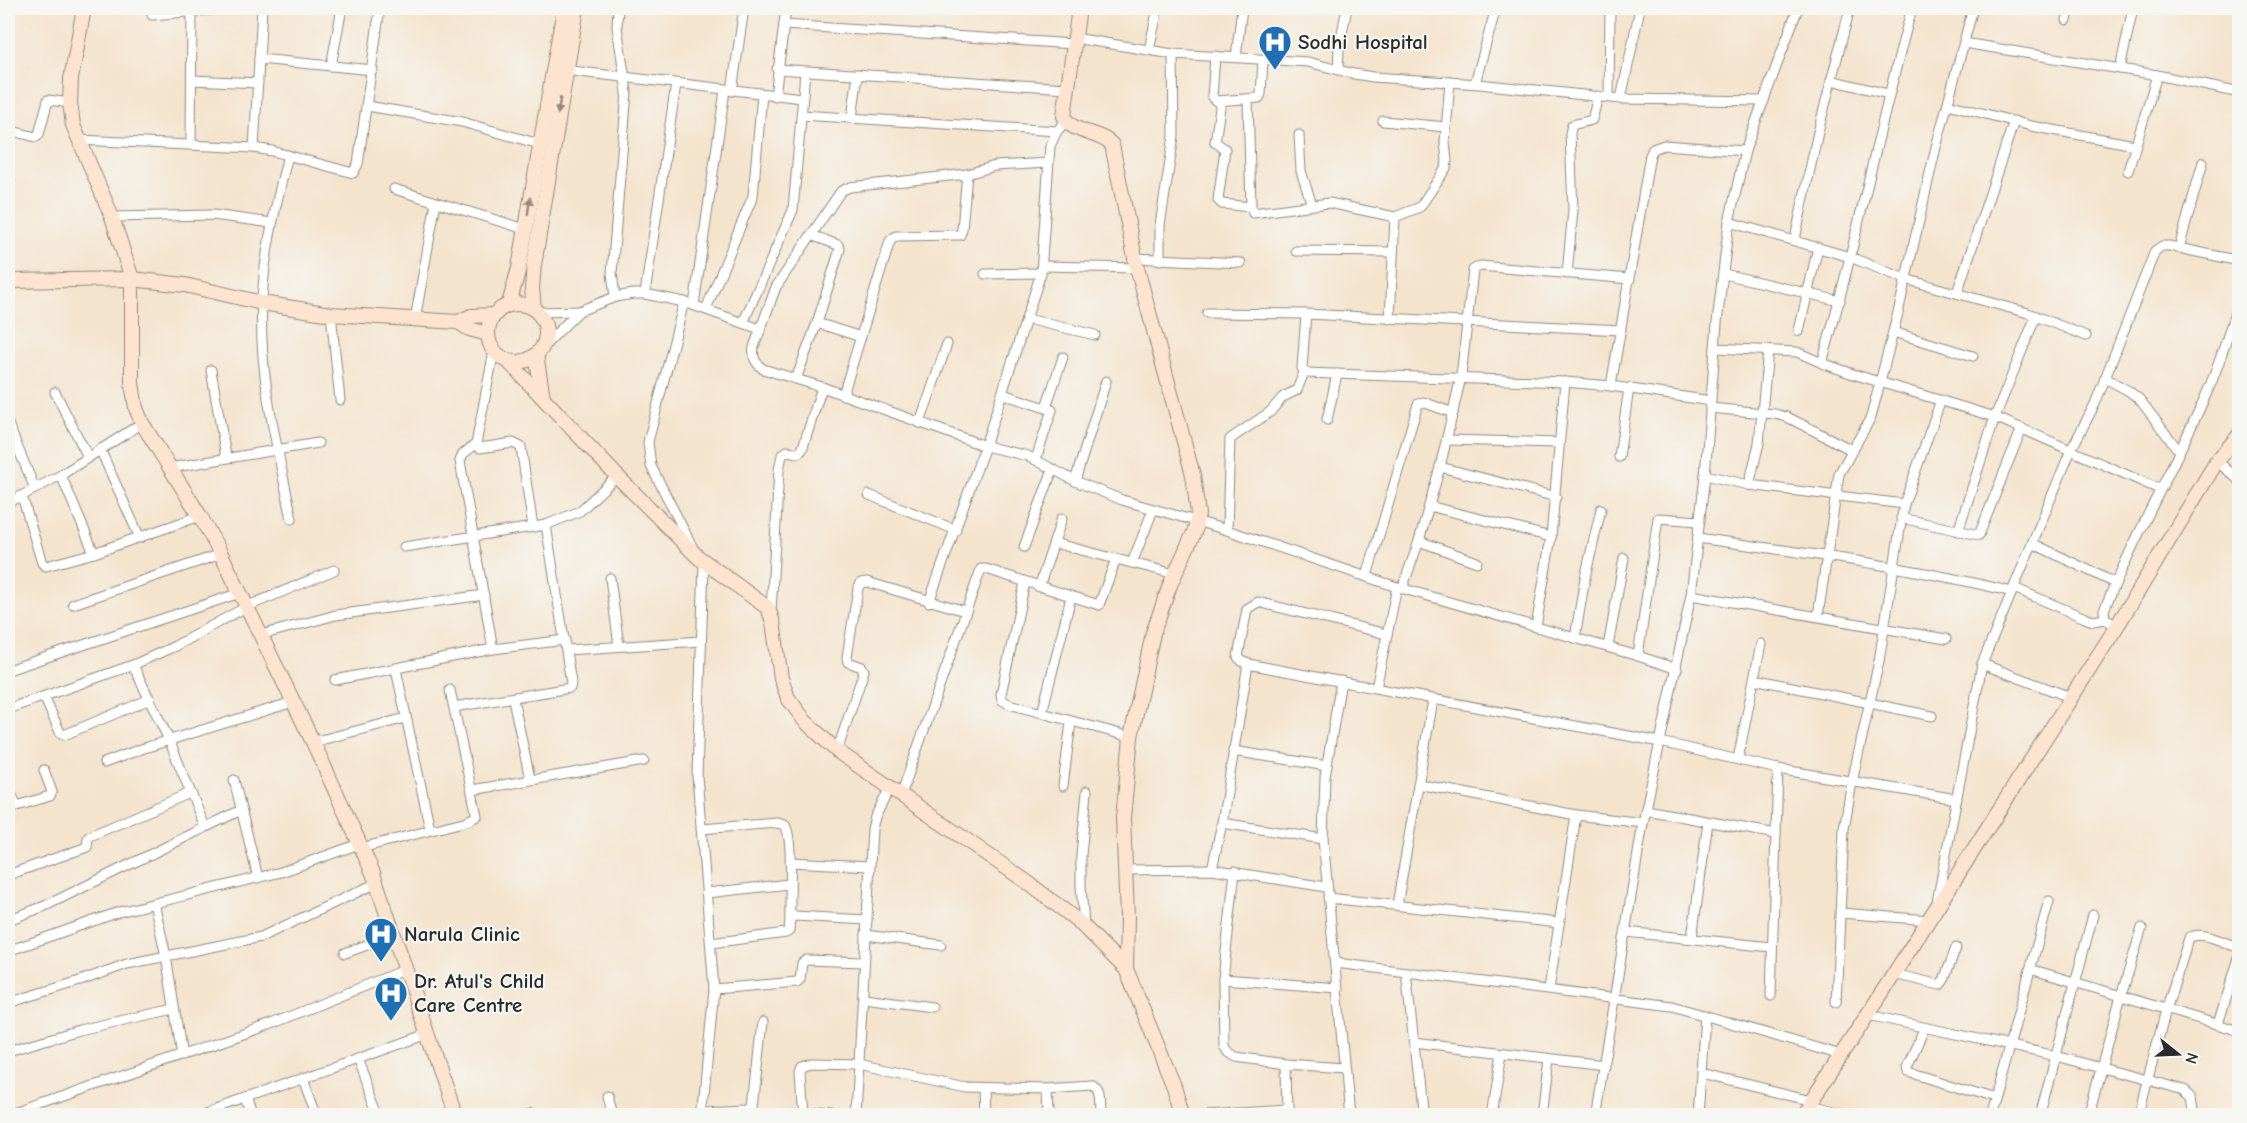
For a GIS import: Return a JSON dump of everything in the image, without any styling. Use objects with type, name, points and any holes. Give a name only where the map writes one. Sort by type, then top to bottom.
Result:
[{"type":"street","points":[[84,8],[70,103],[73,125],[112,217],[132,279],[132,383],[136,408],[142,423],[221,554],[313,742],[377,883],[455,1116]]},
{"type":"street","points":[[152,15],[192,9],[233,8]]},
{"type":"street","points":[[254,148],[262,8]]},
{"type":"street","points":[[331,66],[342,8]]},
{"type":"street","points":[[79,140],[254,148],[353,173],[358,164],[380,8]]},
{"type":"street","points":[[543,399],[538,375],[540,351],[546,329],[536,310],[532,288],[559,69],[564,8]]},
{"type":"street","points":[[509,304],[519,268],[539,144],[577,8]]},
{"type":"street","points":[[615,297],[612,273],[627,92],[617,27],[618,8]]},
{"type":"street","points":[[694,305],[728,91],[744,8]]},
{"type":"street","points":[[775,96],[786,8]]},
{"type":"street","points":[[929,602],[1003,394],[1042,270],[1050,147],[1062,126],[1078,8]]},
{"type":"street","points":[[1149,50],[1158,8]]},
{"type":"street","points":[[1236,57],[1242,8]]},
{"type":"street","points":[[1338,70],[1339,48],[1347,8]]},
{"type":"street","points":[[1475,83],[1496,8]]},
{"type":"street","points":[[1609,97],[1610,8]]},
{"type":"street","points":[[1621,99],[1640,8]]},
{"type":"street","points":[[1595,1116],[1643,823],[1677,669],[1690,595],[1705,475],[1715,348],[1729,222],[1745,151],[1798,8]]},
{"type":"street","points":[[1795,239],[1831,80],[1850,8]]},
{"type":"street","points":[[1822,363],[1840,301],[1888,94],[1912,8]]},
{"type":"street","points":[[1818,616],[1834,496],[1840,469],[1868,423],[1893,332],[1973,8]]},
{"type":"street","points":[[2067,20],[2070,8]]},
{"type":"street","points":[[2120,69],[2133,8]]},
{"type":"street","points":[[191,144],[192,9]]},
{"type":"street","points":[[784,25],[1073,41],[1173,54],[1299,61],[1372,77],[1475,83],[1621,99],[1764,101]]},
{"type":"street","points":[[1964,43],[2157,75],[2240,93]]},
{"type":"street","points":[[1160,260],[1160,225],[1173,136],[1173,54]]},
{"type":"street","points":[[1215,56],[1212,97],[1216,101],[1259,98],[1263,60]]},
{"type":"street","points":[[260,59],[373,70]]},
{"type":"street","points":[[559,69],[728,91],[802,98]]},
{"type":"street","points":[[777,69],[1067,88]]},
{"type":"street","points":[[743,323],[793,210],[805,72]]},
{"type":"street","points":[[852,118],[858,74]]},
{"type":"street","points":[[2128,171],[2157,75]]},
{"type":"street","points":[[192,80],[258,83]]},
{"type":"street","points":[[1831,80],[1888,94]]},
{"type":"street","points":[[1248,100],[1253,213],[1331,203],[1395,217],[1420,207],[1444,171],[1447,161],[1445,141],[1450,82]]},
{"type":"street","points":[[645,294],[676,84]]},
{"type":"street","points":[[706,309],[753,196],[762,94]]},
{"type":"street","points":[[1567,274],[1574,210],[1570,133],[1572,125],[1592,120],[1598,96]]},
{"type":"street","points":[[8,130],[36,137],[39,134],[48,99],[70,103]]},
{"type":"street","points":[[1221,101],[1215,142],[1225,149],[1218,200],[1222,204],[1251,207]]},
{"type":"street","points":[[1948,104],[2014,122],[2135,145]]},
{"type":"street","points":[[367,106],[462,122],[539,144]]},
{"type":"street","points":[[801,115],[1074,127],[1104,138],[1112,145],[1136,263],[1193,474],[1197,521],[1154,633],[1131,737],[1123,818],[1127,916],[1126,969]]},
{"type":"street","points":[[1383,121],[1446,127]]},
{"type":"street","points":[[1957,293],[2014,122]]},
{"type":"street","points":[[1299,135],[1300,171],[1311,205]]},
{"type":"street","points":[[1611,386],[1650,154],[1653,149],[1664,145],[1745,151]]},
{"type":"street","points":[[288,155],[272,223],[262,303],[264,366],[292,519]]},
{"type":"street","points":[[2179,248],[2203,162]]},
{"type":"street","points":[[1048,163],[995,166],[967,174],[845,188],[838,194],[776,287],[753,354],[757,364],[763,369],[822,387],[985,446],[1036,459],[1075,481],[1122,500],[1227,530],[1400,588],[1677,669]]},
{"type":"street","points":[[843,395],[890,242],[896,236],[960,235],[967,174]]},
{"type":"street","points":[[393,189],[525,229]]},
{"type":"street","points":[[415,321],[436,202]]},
{"type":"street","points":[[112,217],[190,214],[229,216],[272,223]]},
{"type":"street","points":[[1390,319],[1395,217]]},
{"type":"street","points":[[1729,222],[1850,256],[1905,279],[2036,316],[2086,336]]},
{"type":"street","points":[[796,379],[817,323],[840,249],[838,245],[812,235]]},
{"type":"street","points":[[1932,914],[1957,799],[1982,664],[2071,450],[2095,404],[2155,251],[2162,246],[2179,248],[2240,261]]},
{"type":"street","points":[[1798,331],[1818,247]]},
{"type":"street","points":[[1296,251],[1393,252]]},
{"type":"street","points":[[985,274],[1160,260],[1241,263]]},
{"type":"street","points":[[1376,688],[1386,634],[1400,588],[1419,541],[1447,440],[1461,377],[1471,274],[1475,267],[1630,279]]},
{"type":"street","points":[[1724,274],[1840,301]]},
{"type":"street","points":[[8,281],[132,279],[185,285],[262,303],[331,314],[415,321],[458,322],[471,316],[493,315]]},
{"type":"street","points":[[493,649],[460,461],[463,454],[476,444],[494,351],[488,334],[489,323],[493,315],[509,304],[518,303],[536,310],[579,311],[615,297],[645,294],[694,305],[760,329]]},
{"type":"street","points":[[2111,622],[2103,612],[2217,369],[2240,297]]},
{"type":"street","points":[[684,302],[648,442],[651,466],[701,560],[697,776],[714,989],[703,1113],[750,1108],[754,1105],[763,1022]]},
{"type":"street","points":[[508,361],[528,360],[540,351],[579,311]]},
{"type":"street","points":[[1207,313],[1306,314],[1621,330]]},
{"type":"street","points":[[331,314],[340,400]]},
{"type":"street","points":[[1227,530],[1229,441],[1234,435],[1270,412],[1283,397],[1297,390],[1304,372],[1302,368],[1306,314]]},
{"type":"street","points":[[1958,531],[1995,417],[2036,316]]},
{"type":"street","points":[[1026,319],[1095,335]]},
{"type":"street","points":[[458,322],[465,328],[488,334]]},
{"type":"street","points":[[817,323],[861,337]]},
{"type":"street","points":[[1893,332],[1973,356]]},
{"type":"street","points":[[920,423],[947,344]]},
{"type":"street","points":[[1715,348],[1797,352],[1822,363],[1995,417],[2159,489]]},
{"type":"street","points":[[494,351],[508,361],[617,477],[701,560],[755,597],[768,608],[771,614]]},
{"type":"street","points":[[1749,485],[1759,443],[1768,351]]},
{"type":"street","points":[[1046,407],[1063,357]]},
{"type":"street","points":[[212,370],[226,457]]},
{"type":"street","points":[[1304,372],[1565,382],[1629,388],[1787,417],[1852,450]]},
{"type":"street","points":[[1327,420],[1337,374]]},
{"type":"street","points":[[2105,378],[2140,400],[2179,451]]},
{"type":"street","points":[[1075,481],[1106,381]]},
{"type":"street","points":[[1536,627],[1556,497],[1565,382]]},
{"type":"street","points":[[822,387],[802,450],[798,453],[787,451],[782,455],[779,470],[771,614],[781,678],[788,698],[805,722],[837,751],[1027,882],[1084,927],[1126,969],[1185,1116],[1287,1113],[1286,1064]]},
{"type":"street","points":[[1619,457],[1629,388]]},
{"type":"street","points":[[55,392],[88,457]]},
{"type":"street","points":[[1003,394],[1052,410],[1053,413],[1036,459]]},
{"type":"street","points":[[1836,1002],[1844,829],[1852,782],[1870,703],[1895,568],[1904,504],[1941,400]]},
{"type":"street","points":[[1367,576],[1418,404],[1424,402],[1453,413]]},
{"type":"street","points":[[8,503],[61,475],[142,423]]},
{"type":"street","points":[[8,424],[35,489]]},
{"type":"street","points":[[1901,518],[1977,536],[1982,533],[2022,428]]},
{"type":"street","points":[[1806,1107],[1868,1015],[2070,697],[2111,622],[2217,461],[2239,436]]},
{"type":"street","points":[[1447,440],[1559,443]]},
{"type":"street","points":[[170,468],[318,443]]},
{"type":"street","points":[[476,444],[480,448],[513,443],[521,447],[533,527]]},
{"type":"street","points":[[100,449],[140,538]]},
{"type":"street","points":[[2217,461],[2240,481]]},
{"type":"street","points":[[1440,467],[1556,497]]},
{"type":"street","points":[[1024,547],[1053,469]]},
{"type":"street","points":[[61,475],[94,553]]},
{"type":"street","points":[[1705,475],[1749,485],[1904,504]]},
{"type":"street","points":[[404,547],[546,525],[580,511],[617,477]]},
{"type":"street","points":[[869,495],[956,530]]},
{"type":"street","points":[[22,496],[44,566],[94,553],[200,516]]},
{"type":"street","points":[[1429,506],[1551,537]]},
{"type":"street","points":[[1575,638],[1585,578],[1601,509]]},
{"type":"street","points":[[1132,563],[1153,510]]},
{"type":"street","points":[[1039,587],[1062,518]]},
{"type":"street","points":[[1638,656],[1658,518],[1700,521]]},
{"type":"street","points":[[454,707],[570,688],[567,650],[546,525]]},
{"type":"street","points":[[1698,538],[1895,568],[2013,590],[2093,621],[2111,622]]},
{"type":"street","points":[[1419,541],[1477,562]]},
{"type":"street","points":[[1054,543],[1175,574]]},
{"type":"street","points":[[2032,543],[2115,583]]},
{"type":"street","points":[[73,604],[221,554]]},
{"type":"street","points":[[1608,647],[1624,558]]},
{"type":"street","points":[[856,1116],[873,823],[896,791],[979,571],[983,568],[1099,605],[1116,559]]},
{"type":"street","points":[[8,709],[133,665],[175,646],[246,607],[334,570]]},
{"type":"street","points":[[610,578],[619,646]]},
{"type":"street","points":[[837,751],[864,671],[862,667],[848,662],[847,657],[858,588],[861,583],[867,582],[965,611]]},
{"type":"street","points":[[1025,582],[1000,698],[1008,704],[1131,737]]},
{"type":"street","points":[[8,670],[240,593]]},
{"type":"street","points":[[261,635],[336,615],[484,595]]},
{"type":"street","points":[[1690,595],[1946,639]]},
{"type":"street","points":[[1042,713],[1071,597]]},
{"type":"street","points":[[1386,634],[1263,603],[1253,603],[1247,609],[1238,654],[1239,660],[1248,664],[1660,742],[1778,769],[1957,799]]},
{"type":"street","points":[[334,680],[493,649],[565,639]]},
{"type":"street","points":[[567,650],[701,641]]},
{"type":"street","points":[[1738,759],[1761,644]]},
{"type":"street","points":[[1212,869],[1222,823],[1248,664]]},
{"type":"street","points":[[1982,664],[2070,697]]},
{"type":"street","points":[[133,665],[169,740],[204,827]]},
{"type":"street","points":[[396,669],[430,829]]},
{"type":"street","points":[[1754,679],[1932,716]]},
{"type":"street","points":[[1341,681],[1327,766],[1323,839],[1349,1116]]},
{"type":"street","points":[[8,951],[97,919],[287,870],[360,846],[475,818],[477,813],[450,690]]},
{"type":"street","points":[[44,696],[60,732],[64,735],[150,699]]},
{"type":"street","points":[[513,699],[530,779]]},
{"type":"street","points":[[1397,906],[1432,700]]},
{"type":"street","points":[[104,763],[169,740],[293,702]]},
{"type":"street","points":[[313,742],[406,718]]},
{"type":"street","points":[[1063,786],[1071,722]]},
{"type":"street","points":[[1233,751],[1327,766]]},
{"type":"street","points":[[472,790],[644,761]]},
{"type":"street","points":[[1771,996],[1778,769]]},
{"type":"street","points":[[8,787],[11,807],[21,806],[52,794],[44,770]]},
{"type":"street","points":[[234,780],[258,878]]},
{"type":"street","points":[[1418,784],[1576,815],[1643,823]]},
{"type":"street","points":[[1084,927],[1081,855],[1088,791]]},
{"type":"street","points":[[8,875],[87,847],[90,836],[190,793]]},
{"type":"street","points":[[8,920],[45,906],[116,873],[241,810]]},
{"type":"street","points":[[1646,810],[1776,834]]},
{"type":"street","points":[[1549,989],[1576,815]]},
{"type":"street","points":[[1692,938],[1708,822]]},
{"type":"street","points":[[1222,823],[1323,839]]},
{"type":"street","points":[[701,829],[782,824],[788,829],[789,931],[711,943]]},
{"type":"street","points":[[790,862],[869,866]]},
{"type":"street","points":[[1125,870],[1212,869],[1326,887]]},
{"type":"street","points":[[1235,871],[1223,979],[1224,1046],[1236,1057],[1286,1064],[1344,1068]]},
{"type":"street","points":[[8,1003],[81,981],[127,964],[261,937],[377,883]]},
{"type":"street","points":[[706,893],[789,884]]},
{"type":"street","points":[[1328,898],[1559,922]]},
{"type":"street","points":[[1990,1116],[2049,901]]},
{"type":"street","points":[[154,903],[166,956],[182,1056]]},
{"type":"street","points":[[1841,913],[1932,914]]},
{"type":"street","points":[[2040,1116],[2093,915]]},
{"type":"street","points":[[790,919],[794,916],[867,920]]},
{"type":"street","points":[[2088,1116],[2142,928]]},
{"type":"street","points":[[1626,932],[1772,946]]},
{"type":"street","points":[[866,934],[941,945]]},
{"type":"street","points":[[345,953],[394,935]]},
{"type":"street","points":[[2138,1116],[2186,943],[2191,936],[2200,935],[2240,948]]},
{"type":"street","points":[[1894,974],[1940,985],[1956,948]]},
{"type":"street","points":[[2218,1024],[2240,955]]},
{"type":"street","points":[[714,989],[797,982],[800,979],[802,963],[806,960],[864,962]]},
{"type":"street","points":[[1336,963],[1672,1006],[1841,1055]]},
{"type":"street","points":[[8,1109],[13,1114],[182,1056],[312,1009],[406,969]]},
{"type":"street","points":[[2030,969],[2240,1031]]},
{"type":"street","points":[[1406,972],[1422,1116]]},
{"type":"street","points":[[1223,979],[1338,988]]},
{"type":"street","points":[[864,998],[932,1007]]},
{"type":"street","points":[[8,1051],[79,1030],[174,1009]]},
{"type":"street","points":[[1698,1116],[1705,1015]]},
{"type":"street","points":[[1868,1015],[1924,1029],[2008,1045],[2148,1079],[2189,1093],[2194,1101],[2196,1116]]},
{"type":"street","points":[[1924,1029],[1907,1067],[1908,1072],[1995,1099]]},
{"type":"street","points":[[197,1116],[428,1034]]},
{"type":"street","points":[[1413,1042],[1604,1065]]},
{"type":"street","points":[[1492,1116],[1502,1053]]},
{"type":"street","points":[[358,1059],[381,1116]]},
{"type":"street","points":[[1542,1116],[1550,1059]]},
{"type":"street","points":[[833,1116],[803,1115],[800,1071],[802,1066],[811,1063],[859,1064],[953,1086],[1048,1089],[1092,1086],[1100,1094],[1101,1116]]},
{"type":"street","points":[[1702,1072],[1806,1107],[1851,1116]]},
{"type":"street","points":[[303,1078],[317,1116]]},
{"type":"street","points":[[983,1088],[984,1116]]},
{"type":"street","points":[[1048,1089],[1048,1116]]},
{"type":"street","points":[[607,1096],[612,1116]]},
{"type":"street","points":[[245,1099],[251,1116]]},
{"type":"place","name":"Sodhi Hospital","points":[[1275,71]]},
{"type":"place","name":"Narula Clinic","points":[[381,963]]},
{"type":"place","name":"Dr. Atul's Child Care Centre","points":[[391,1022]]}]
